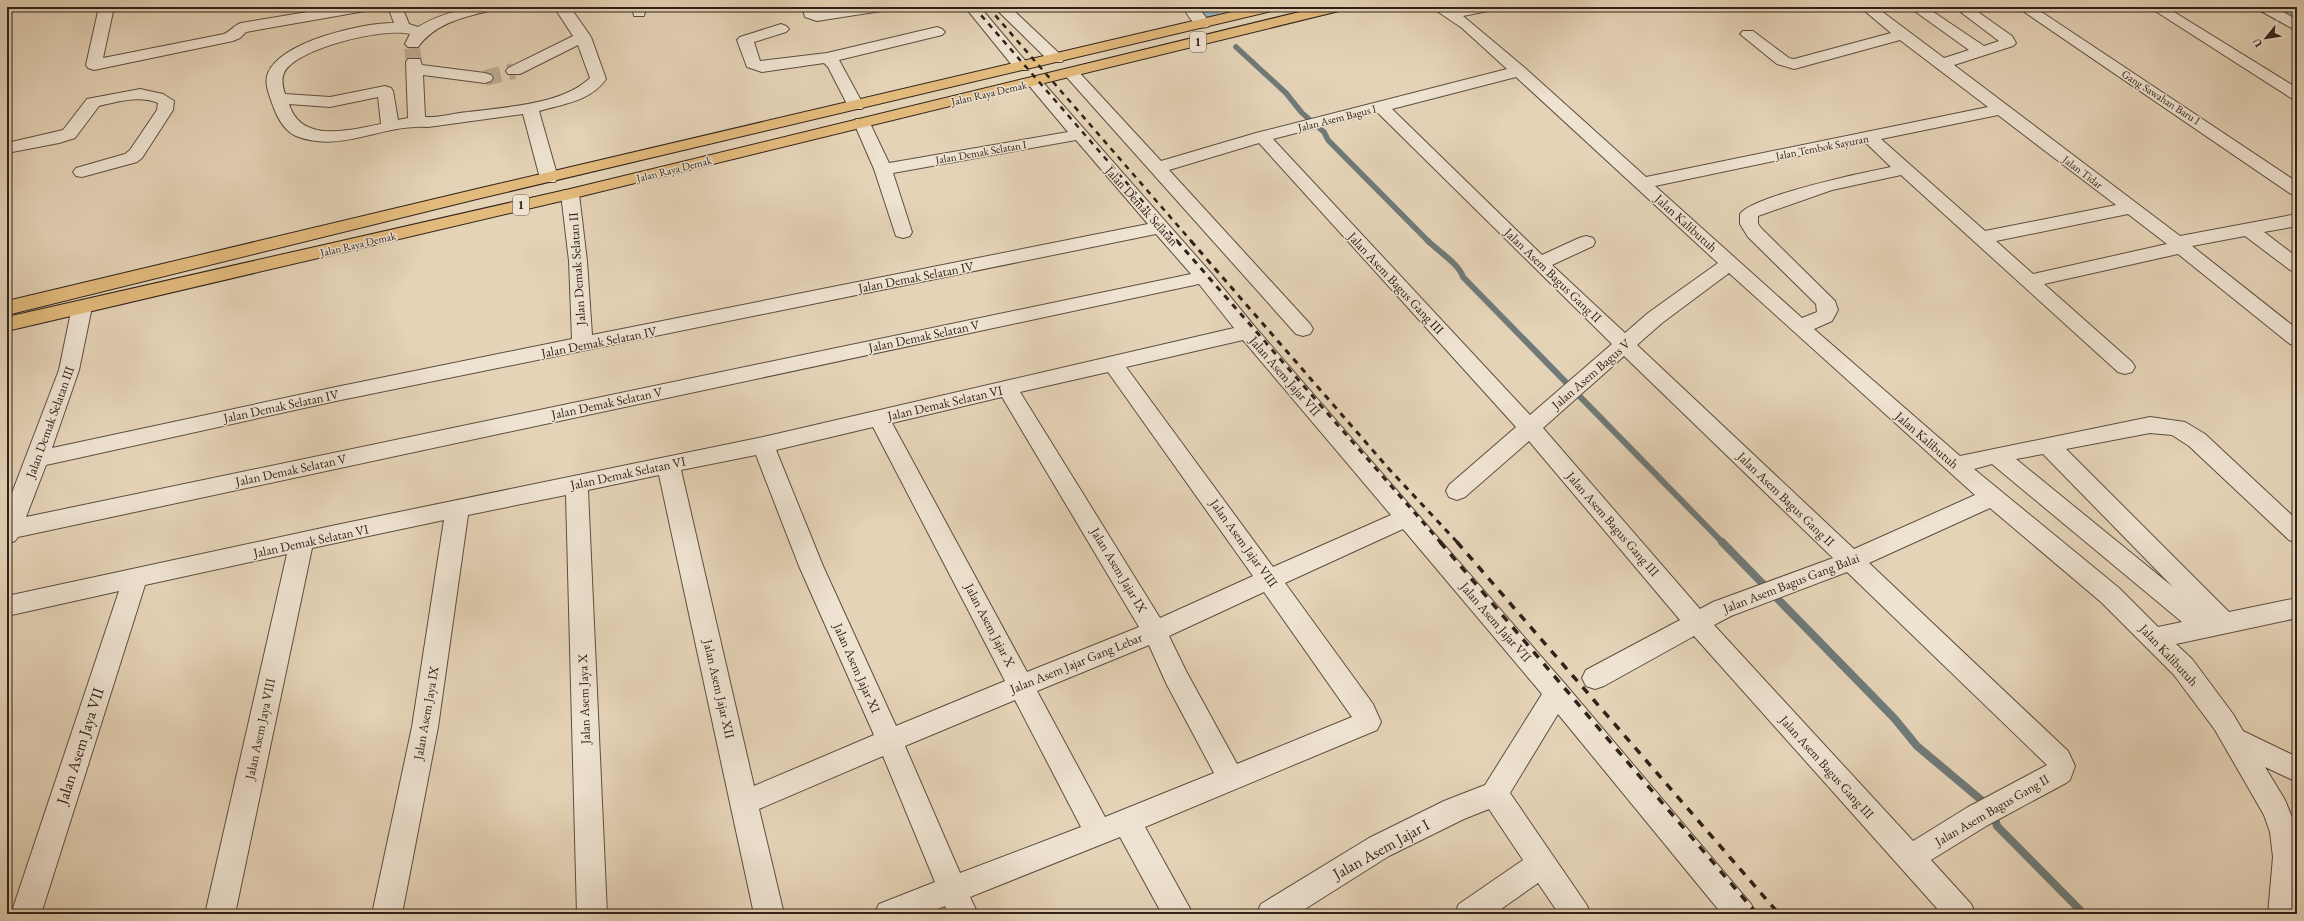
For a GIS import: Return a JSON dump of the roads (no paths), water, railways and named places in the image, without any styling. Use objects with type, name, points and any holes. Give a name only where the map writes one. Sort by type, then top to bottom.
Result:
[{"type":"highway","name":"Jalan Raya Demak","points":[[7,308],[411,210],[1272,7]]},
{"type":"highway","name":"Jalan Raya Demak","points":[[7,324],[570,194],[1339,7]]},
{"type":"highway","points":[[411,210],[415,230]]},
{"type":"street","points":[[107,7],[105,9],[94,65],[228,38],[238,33],[241,28],[315,12],[365,7]]},
{"type":"street","points":[[395,7],[403,27]]},
{"type":"street","points":[[417,121],[413,59],[414,40],[420,32],[442,21],[488,7]]},
{"type":"street","points":[[420,32],[403,27],[378,29],[317,44],[296,52],[276,72],[274,86],[285,114],[292,124],[302,133],[329,136],[417,121],[428,122],[530,108],[574,97],[590,88],[598,78],[592,55],[583,37],[565,10],[561,7]]},
{"type":"street","points":[[809,10],[822,16],[881,7]]},
{"type":"street","points":[[972,7],[1022,67]]},
{"type":"street","points":[[1001,7],[1056,59]]},
{"type":"street","points":[[1190,7],[1204,24]]},
{"type":"street","points":[[1453,13],[1488,7]]},
{"type":"street","name":"Jalan Tidar","points":[[1867,7],[2179,245],[2297,339]]},
{"type":"street","points":[[1916,7],[1981,51]]},
{"type":"street","points":[[1942,64],[2008,42],[1961,7]]},
{"type":"street","name":"Gang Sawahan Baru I","points":[[2024,7],[2297,190]]},
{"type":"street","points":[[2156,7],[2297,95]]},
{"type":"street","points":[[2264,7],[2297,26]]},
{"type":"street","points":[[315,12],[317,44]]},
{"type":"street","name":"Jalan Kalibutuh","points":[[1453,13],[1519,71],[1800,327],[1992,497],[2110,595],[2183,667],[2209,700],[2263,785],[2284,832],[2287,857],[2283,914]]},
{"type":"street","points":[[781,28],[745,40],[753,64],[762,67],[828,58],[936,32]]},
{"type":"street","points":[[1748,34],[1784,61],[1794,64],[1904,34]]},
{"type":"street","points":[[514,71],[583,37]]},
{"type":"street","points":[[828,58],[835,64],[856,106]]},
{"type":"street","points":[[413,59],[431,72],[485,78]]},
{"type":"street","name":"Jalan Asem Bagus I","points":[[1156,168],[1262,137],[1519,71]]},
{"type":"street","points":[[1071,73],[1303,329]]},
{"type":"street","name":"Jalan Demak Selatan","points":[[1034,82],[1078,135],[1204,277],[1248,332]]},
{"type":"street","points":[[279,99],[330,102],[385,90],[390,126]]},
{"type":"street","points":[[7,148],[59,138],[69,134],[94,102],[144,93],[156,95],[166,101],[165,110],[136,154],[131,158],[82,172]]},
{"type":"street","name":"Jalan Asem Bagus Gang II","points":[[1381,107],[1539,263],[2059,759],[2062,766],[2061,770],[1988,811],[1910,858]]},
{"type":"street","points":[[530,108],[549,178]]},
{"type":"street","name":"Jalan Tembok Sayuran","points":[[1642,183],[1870,138],[2001,109]]},
{"type":"street","points":[[862,123],[883,169],[903,232]]},
{"type":"street","name":"Jalan Demak Selatan I","points":[[883,169],[1078,135]]},
{"type":"street","name":"Jalan Asem Bagus Gang III","points":[[1262,137],[1530,428],[1696,622],[1961,914]]},
{"type":"street","points":[[1870,138],[2125,367]]},
{"type":"street","points":[[1800,327],[1825,316],[1828,310],[1824,302],[1755,233],[1749,224],[1749,214],[1757,209],[1827,186],[1904,169]]},
{"type":"street","name":"Jalan Demak Selatan II","points":[[570,194],[578,261],[582,345]]},
{"type":"street","points":[[1980,238],[2131,208]]},
{"type":"street","points":[[2028,281],[2179,245],[2297,220]]},
{"type":"street","name":"Jalan Demak Selatan IV","points":[[37,459],[336,394],[1161,227]]},
{"type":"street","points":[[2249,230],[2297,266]]},
{"type":"street","points":[[1539,263],[1586,242]]},
{"type":"street","name":"Jalan Asem Bagus V","points":[[1457,491],[1655,318],[1730,263]]},
{"type":"street","name":"Jalan Demak Selatan V","points":[[9,532],[1204,277]]},
{"type":"street","name":"Jalan Demak Selatan III","points":[[9,532],[37,459],[75,348],[82,307]]},
{"type":"street","name":"Jalan Demak Selatan VI","points":[[7,606],[300,544],[336,534],[763,445],[1248,332]]},
{"type":"street","name":"Jalan Asem Jajar VII","points":[[1248,332],[1557,693],[1741,914]]},
{"type":"street","name":"Jalan Asem Jajar VIII","points":[[1113,364],[1368,718],[1368,722],[1365,724],[1232,779]]},
{"type":"street","name":"Jalan Asem Jajar IX","points":[[1007,388],[1155,631],[1176,677],[1232,779]]},
{"type":"street","name":"Jalan Asem Jajar X","points":[[879,419],[1022,684],[1099,833]]},
{"type":"street","points":[[1956,465],[2048,444],[2150,425],[2176,428],[2197,440],[2297,534]]},
{"type":"street","points":[[2048,444],[2214,625]]},
{"type":"street","name":"Jalan Asem Jajar XI","points":[[763,445],[811,566],[890,741],[959,902]]},
{"type":"street","points":[[1996,455],[2214,625]]},
{"type":"street","name":"Jalan Asem Jajar XII","points":[[668,464],[769,914]]},
{"type":"street","name":"Jalan Asem Jaya X","points":[[577,483],[592,914]]},
{"type":"street","name":"Jalan Asem Bagus Gang Balai","points":[[1595,678],[1696,622],[1760,593],[1850,561],[1992,497]]},
{"type":"street","name":"Jalan Asem Jaya IX","points":[[387,914],[425,728],[457,510]]},
{"type":"street","name":"Jalan Asem Jajar Gang Lebar","points":[[744,803],[1022,684],[1155,631],[1406,518]]},
{"type":"street","name":"Jalan Asem Jaya VIII","points":[[220,914],[300,544]]},
{"type":"street","name":"Jalan Asem Jaya VII","points":[[26,914],[135,579]]},
{"type":"street","points":[[2154,638],[2297,608]]},
{"type":"street","points":[[1557,693],[1495,794],[1576,914]]},
{"type":"street","points":[[2234,738],[2297,770]]},
{"type":"street","points":[[889,914],[959,902],[1099,833],[1232,779]]},
{"type":"street","name":"Jalan Asem Jajar I","points":[[1271,914],[1378,847],[1454,810],[1495,794]]},
{"type":"street","points":[[1126,821],[1178,914]]},
{"type":"street","points":[[1469,914],[1541,864]]},
{"type":"waterway","points":[[1201,7],[1205,13]]},
{"type":"waterway","points":[[2275,7],[2297,20]]},
{"type":"waterway","points":[[1236,47],[1286,93],[1302,113],[1324,132],[1328,140],[1428,241]]},
{"type":"waterway","points":[[1428,241],[1457,267],[1463,277],[1723,543]]},
{"type":"waterway","points":[[1722,542],[1894,718],[1917,746],[1992,809],[1997,826],[2084,914]]},
{"type":"tunnel","points":[[412,48],[414,62]]},
{"type":"tunnel","points":[[485,78],[514,71]]},
{"type":"railway","points":[[974,7],[1178,242]]},
{"type":"railway","points":[[988,7],[1192,242]]},
{"type":"railway","points":[[1177,241],[1441,543]]},
{"type":"railway","points":[[1191,241],[1389,469],[1458,543]]},
{"type":"railway","points":[[1440,542],[1757,914]]},
{"type":"railway","points":[[1457,542],[1779,914]]}]
